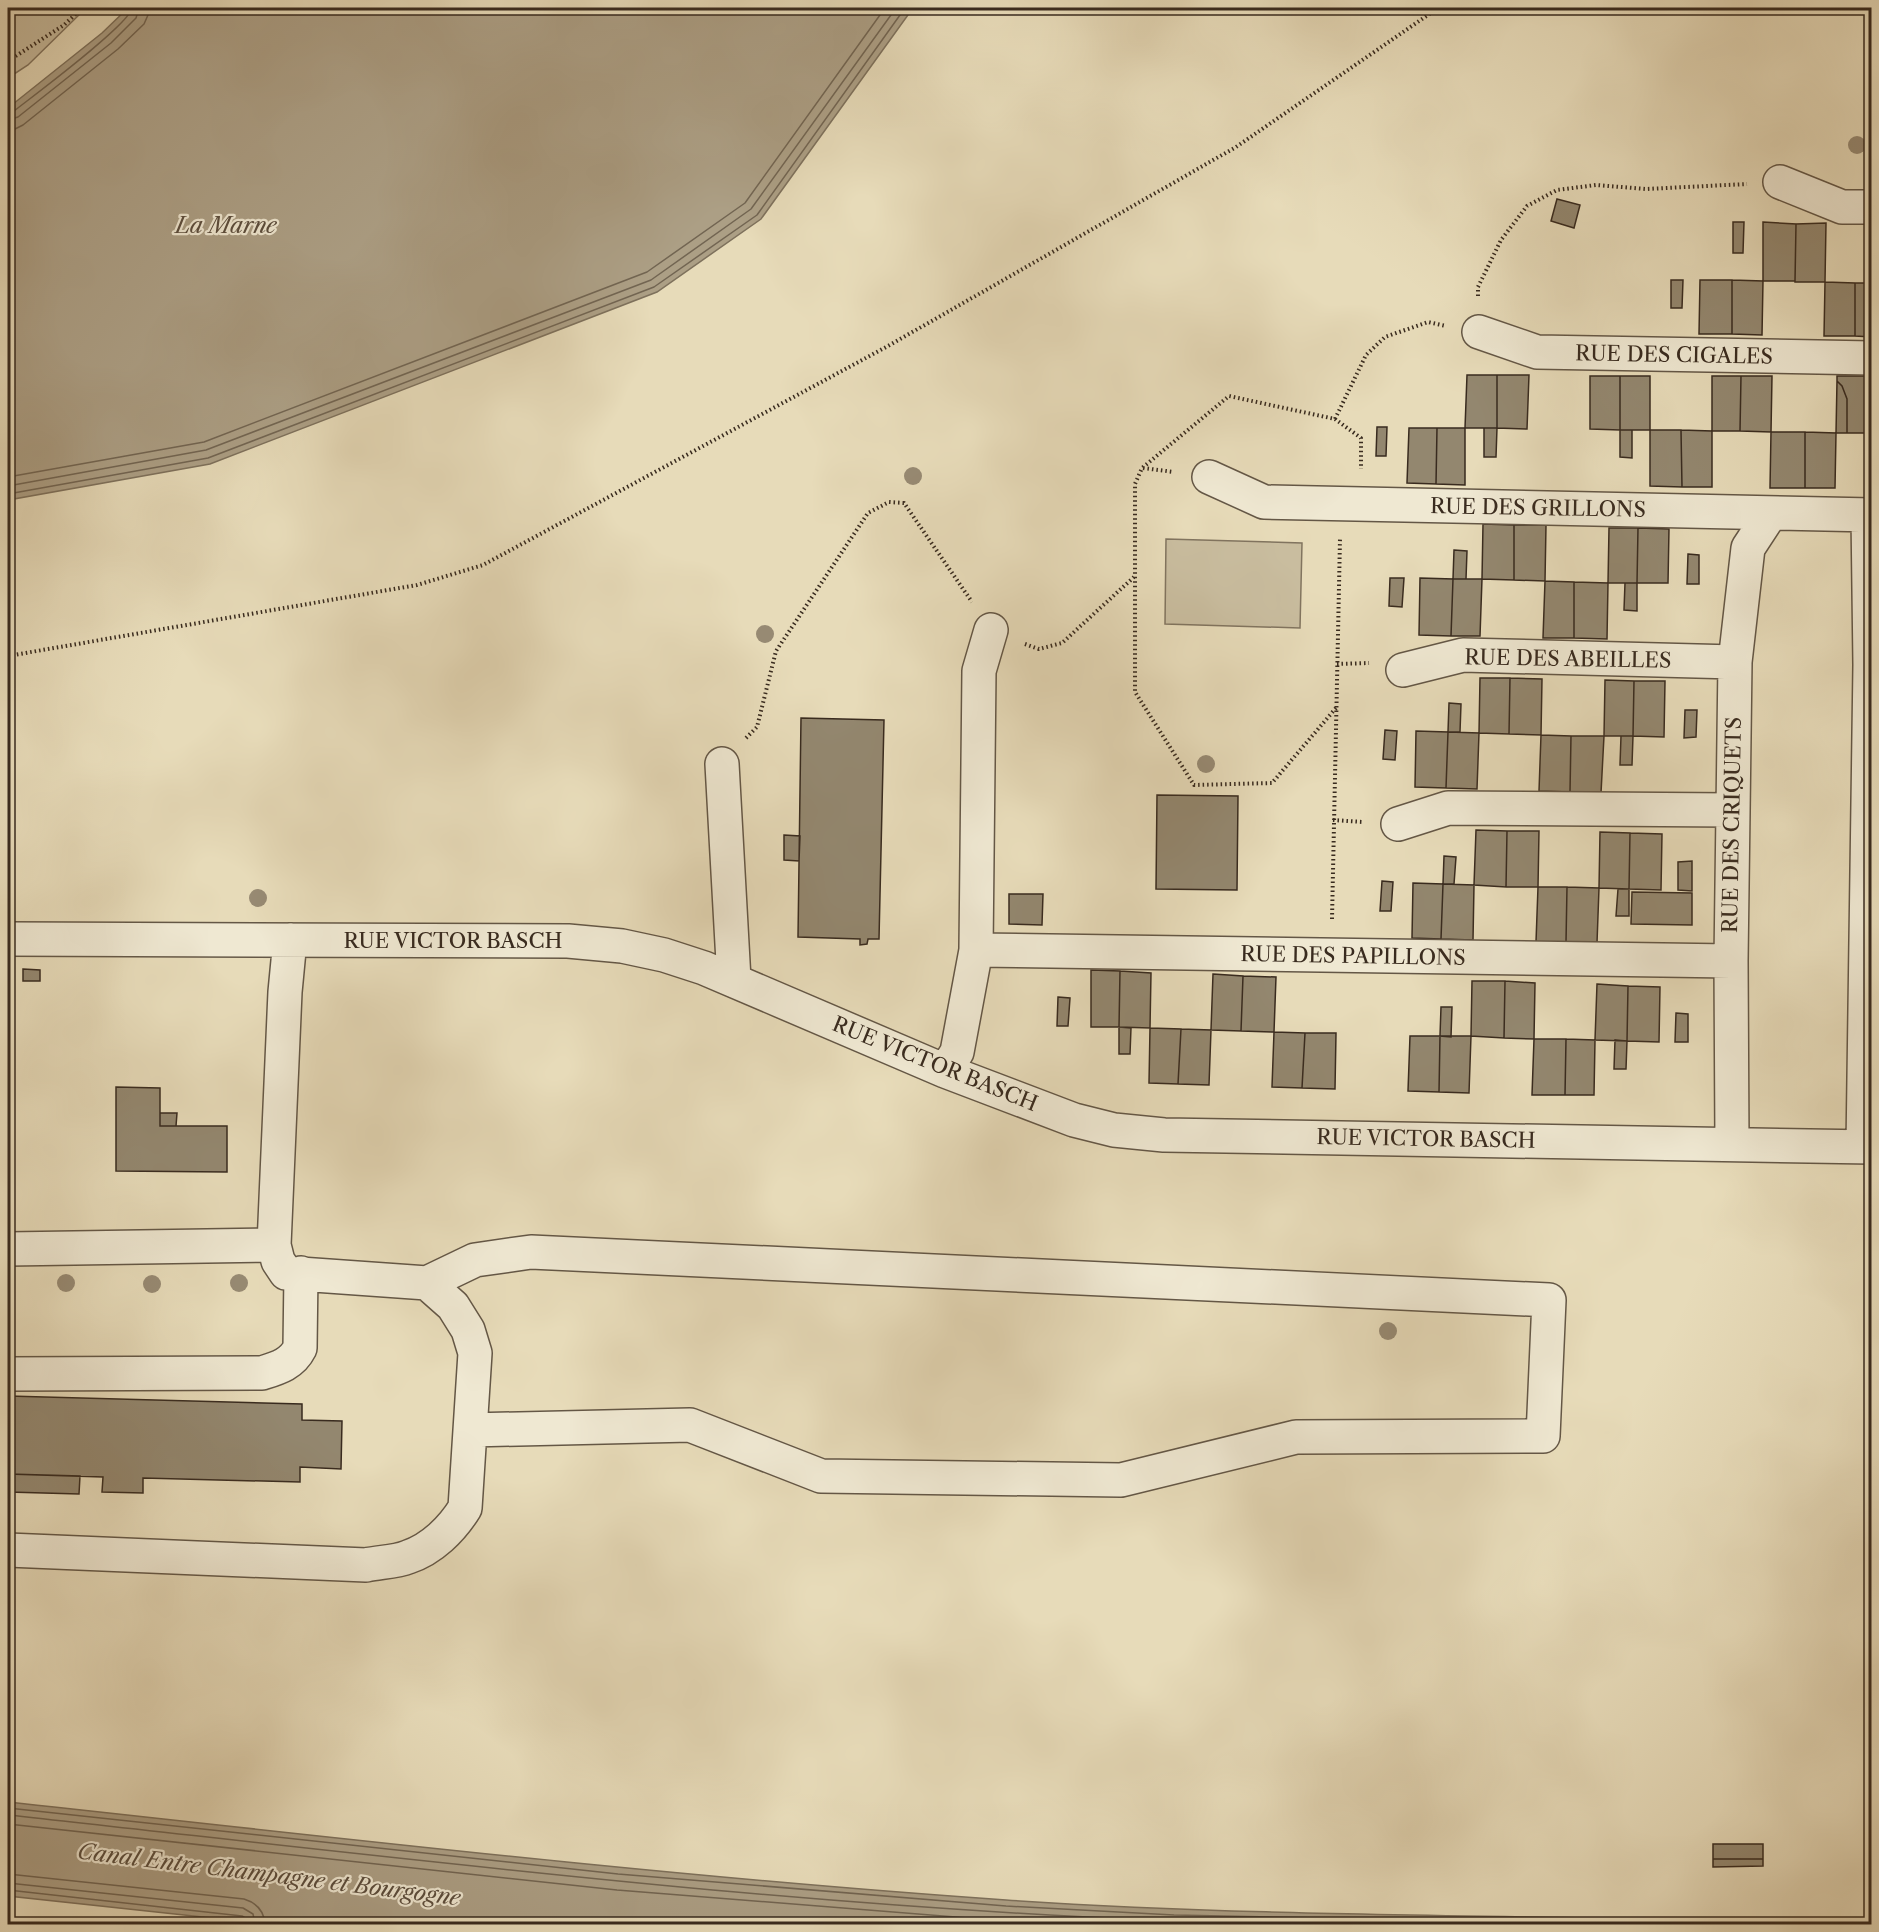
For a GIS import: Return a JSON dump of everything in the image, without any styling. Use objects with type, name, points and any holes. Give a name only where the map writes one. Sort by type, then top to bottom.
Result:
[{"type":"street","points":[[1780,182],[1842,207],[1872,207]]},
{"type":"street","name":"RUE DES CIGALES","points":[[1479,332],[1538,352],[1872,358]]},
{"type":"street","name":"RUE DES GRILLONS","points":[[1209,477],[1264,502],[1870,515]]},
{"type":"street","name":"RUE DES CRIQUETS","points":[[1732,1144],[1731,961],[1735,662],[1748,548],[1771,513]]},
{"type":"street","points":[[1867,1147],[1870,515]]},
{"type":"street","points":[[945,1071],[957,1052],[976,950],[979,671],[991,630]]},
{"type":"street","name":"RUE DES ABEILLES","points":[[1403,670],[1463,655],[1735,662]]},
{"type":"street","points":[[722,764],[734,980]]},
{"type":"street","points":[[1398,824],[1448,808],[1732,810]]},
{"type":"street","name":"RUE VICTOR BASCH","points":[[8,939],[568,941],[622,946],[664,955],[704,968],[945,1071],[1074,1120],[1114,1130],[1154,1134],[1867,1147]]},
{"type":"street","points":[[290,940],[285,992],[274,1245],[278,1261],[286,1273],[427,1283],[475,1260],[531,1252],[1549,1300],[1543,1436],[1296,1437],[1121,1480],[821,1476],[690,1425],[470,1430]]},
{"type":"street","name":"RUE DES PAPILLONS","points":[[976,950],[1731,961]]},
{"type":"street","points":[[8,1249],[274,1245]]},
{"type":"street","points":[[8,1374],[262,1373],[281,1367],[296,1356],[300,1348],[301,1274]]},
{"type":"street","points":[[8,1550],[366,1564],[408,1558],[428,1548],[454,1524],[465,1508],[475,1353],[468,1330],[453,1306],[427,1283]]},
{"type":"path","points":[[8,61],[64,25],[82,8]]},
{"type":"path","points":[[8,656],[417,585],[483,565],[888,346],[1236,147],[1438,8]]},
{"type":"path","points":[[1335,419],[1366,356],[1385,337],[1428,322],[1479,332],[1478,286],[1501,240],[1527,206],[1557,190],[1596,185],[1646,189],[1780,182]]},
{"type":"path","points":[[1331,955],[1336,708],[1350,504],[1361,438],[1335,419],[1229,396],[1142,468],[1135,484],[1135,692],[1194,785],[1272,783],[1336,708]]},
{"type":"path","points":[[722,764],[757,727],[776,651],[868,513],[889,502],[904,503],[991,630],[1039,649],[1062,643],[1135,576]]},
{"type":"path","points":[[8,1920],[47,1924]]},
{"type":"shaded area","points":[[8,8],[86,8],[28,65],[8,78]]},
{"type":"shaded area","points":[[1166,539],[1302,543],[1300,628],[1165,624]]},
{"type":"water","name":"La Marne","points":[[128,8],[913,8],[761,219],[657,292],[210,464],[8,500],[8,108],[102,33]]},
{"type":"water","name":"Canal Entre Champagne et Bourgogne","points":[[8,1802],[631,1868],[1006,1900],[1217,1910],[1851,1924],[268,1924],[8,1896]]},
{"type":"building","points":[[1557,199],[1580,205],[1574,228],[1551,221]]},
{"type":"building","points":[[1733,222],[1744,222],[1743,253],[1733,253]]},
{"type":"building","points":[[1763,222],[1796,224],[1795,281],[1763,281]]},
{"type":"building","points":[[1826,223],[1825,282],[1795,282],[1796,224]]},
{"type":"building","points":[[1671,280],[1683,280],[1682,308],[1671,308]]},
{"type":"building","points":[[1700,280],[1732,280],[1732,334],[1699,334]]},
{"type":"building","points":[[1732,280],[1763,281],[1762,335],[1732,334]]},
{"type":"building","points":[[1825,282],[1855,283],[1855,336],[1824,336]]},
{"type":"building","points":[[1855,283],[1872,283],[1872,337],[1855,336]]},
{"type":"building","points":[[1467,375],[1497,375],[1497,428],[1465,428]]},
{"type":"building","points":[[1497,375],[1529,375],[1527,429],[1497,428]]},
{"type":"building","points":[[1590,376],[1620,376],[1620,430],[1590,429]]},
{"type":"building","points":[[1620,376],[1650,376],[1650,430],[1620,430]]},
{"type":"building","points":[[1712,376],[1741,376],[1740,431],[1712,431]]},
{"type":"building","points":[[1741,376],[1772,376],[1771,432],[1740,431]]},
{"type":"building","points":[[1837,376],[1866,376],[1865,433],[1847,433],[1847,399],[1842,386],[1837,381]]},
{"type":"building","points":[[1866,376],[1872,376],[1872,433],[1865,433]]},
{"type":"building","points":[[1837,381],[1842,386],[1847,399],[1847,433],[1836,433]]},
{"type":"building","points":[[1377,427],[1387,427],[1386,456],[1376,456]]},
{"type":"building","points":[[1409,428],[1437,428],[1436,484],[1407,483]]},
{"type":"building","points":[[1437,428],[1465,428],[1465,485],[1436,484]]},
{"type":"building","points":[[1484,428],[1497,428],[1496,457],[1484,457]]},
{"type":"building","points":[[1620,430],[1632,430],[1632,458],[1620,457]]},
{"type":"building","points":[[1650,430],[1681,430],[1682,487],[1650,486]]},
{"type":"building","points":[[1681,430],[1712,431],[1712,487],[1682,487]]},
{"type":"building","points":[[1771,432],[1805,432],[1805,488],[1770,488]]},
{"type":"building","points":[[1805,432],[1836,433],[1835,488],[1805,488]]},
{"type":"building","points":[[1483,524],[1514,525],[1514,580],[1482,579]]},
{"type":"building","points":[[1514,525],[1546,525],[1545,581],[1514,580]]},
{"type":"building","points":[[1609,528],[1638,528],[1637,583],[1608,583]]},
{"type":"building","points":[[1638,528],[1669,529],[1668,583],[1637,583]]},
{"type":"building","points":[[1454,550],[1467,551],[1466,579],[1453,579]]},
{"type":"building","points":[[1688,554],[1699,555],[1699,584],[1687,584]]},
{"type":"building","points":[[1390,578],[1404,578],[1402,607],[1389,606]]},
{"type":"building","points":[[1420,578],[1453,579],[1451,636],[1419,635]]},
{"type":"building","points":[[1453,579],[1482,579],[1480,636],[1451,636]]},
{"type":"building","points":[[1545,581],[1574,582],[1574,638],[1543,638]]},
{"type":"building","points":[[1574,582],[1608,583],[1607,639],[1574,638]]},
{"type":"building","points":[[1625,583],[1637,583],[1637,611],[1624,610]]},
{"type":"building","points":[[1480,678],[1510,678],[1509,734],[1479,733]]},
{"type":"building","points":[[1510,678],[1542,679],[1541,735],[1509,734]]},
{"type":"building","points":[[1605,680],[1634,681],[1633,736],[1604,736]]},
{"type":"building","points":[[1634,681],[1665,681],[1664,737],[1633,736]]},
{"type":"building","points":[[1449,703],[1461,704],[1460,732],[1448,732]]},
{"type":"building","points":[[1685,710],[1697,710],[1696,737],[1684,738]]},
{"type":"building","points":[[801,718],[884,720],[879,939],[868,939],[867,944],[860,945],[860,939],[798,937]]},
{"type":"building","points":[[1385,730],[1397,731],[1395,760],[1383,759]]},
{"type":"building","points":[[1416,731],[1448,732],[1446,788],[1415,787]]},
{"type":"building","points":[[1448,732],[1479,733],[1477,789],[1446,788]]},
{"type":"building","points":[[1541,735],[1571,736],[1570,792],[1539,791]]},
{"type":"building","points":[[1571,736],[1604,736],[1601,793],[1570,792]]},
{"type":"building","points":[[1621,736],[1633,736],[1632,765],[1620,765]]},
{"type":"building","points":[[1157,795],[1238,796],[1237,890],[1156,889]]},
{"type":"building","points":[[1476,830],[1507,831],[1506,887],[1474,885]]},
{"type":"building","points":[[1507,831],[1539,831],[1538,887],[1506,887]]},
{"type":"building","points":[[1600,832],[1630,833],[1629,889],[1599,888]]},
{"type":"building","points":[[1630,833],[1662,834],[1661,890],[1629,889]]},
{"type":"building","points":[[784,835],[800,836],[799,861],[784,860]]},
{"type":"building","points":[[1444,856],[1456,857],[1454,884],[1443,884]]},
{"type":"building","points":[[1692,861],[1692,891],[1678,890],[1678,862]]},
{"type":"building","points":[[1382,881],[1393,882],[1391,911],[1380,911]]},
{"type":"building","points":[[1413,883],[1443,884],[1441,939],[1412,938]]},
{"type":"building","points":[[1443,884],[1474,885],[1473,940],[1441,939]]},
{"type":"building","points":[[1538,887],[1567,887],[1566,942],[1536,942]]},
{"type":"building","points":[[1567,887],[1599,888],[1597,943],[1566,942]]},
{"type":"building","points":[[1618,889],[1629,889],[1629,916],[1616,916]]},
{"type":"building","points":[[1632,892],[1692,893],[1692,925],[1631,924]]},
{"type":"building","points":[[1009,894],[1043,894],[1042,925],[1009,924]]},
{"type":"building","points":[[23,969],[40,970],[40,981],[23,981]]},
{"type":"building","points":[[1091,970],[1120,971],[1119,1027],[1091,1027]]},
{"type":"building","points":[[1120,971],[1151,973],[1150,1028],[1119,1027]]},
{"type":"building","points":[[1213,974],[1243,976],[1241,1031],[1211,1030]]},
{"type":"building","points":[[1243,976],[1276,977],[1274,1032],[1241,1031]]},
{"type":"building","points":[[1472,981],[1505,981],[1504,1038],[1471,1036]]},
{"type":"building","points":[[1505,981],[1535,983],[1534,1039],[1504,1038]]},
{"type":"building","points":[[1597,984],[1628,986],[1627,1041],[1595,1040]]},
{"type":"building","points":[[1628,986],[1660,987],[1659,1042],[1627,1041]]},
{"type":"building","points":[[1058,997],[1070,998],[1068,1026],[1057,1026]]},
{"type":"building","points":[[1441,1007],[1452,1007],[1451,1037],[1440,1036]]},
{"type":"building","points":[[1676,1013],[1688,1014],[1688,1042],[1675,1042]]},
{"type":"building","points":[[1119,1027],[1131,1028],[1130,1054],[1119,1054]]},
{"type":"building","points":[[1150,1028],[1181,1029],[1178,1084],[1149,1083]]},
{"type":"building","points":[[1181,1029],[1211,1030],[1209,1085],[1178,1084]]},
{"type":"building","points":[[1274,1032],[1305,1033],[1302,1088],[1272,1087]]},
{"type":"building","points":[[1305,1033],[1336,1033],[1335,1089],[1302,1088]]},
{"type":"building","points":[[1410,1036],[1440,1036],[1439,1092],[1408,1091]]},
{"type":"building","points":[[1440,1036],[1471,1036],[1469,1093],[1439,1092]]},
{"type":"building","points":[[1534,1039],[1566,1039],[1565,1095],[1532,1095]]},
{"type":"building","points":[[1566,1039],[1595,1040],[1594,1095],[1565,1095]]},
{"type":"building","points":[[1615,1040],[1627,1041],[1626,1069],[1614,1069]]},
{"type":"building","points":[[116,1087],[160,1088],[160,1126],[227,1126],[227,1172],[116,1171]]},
{"type":"building","points":[[160,1113],[177,1113],[176,1126],[160,1126]]},
{"type":"building","points":[[8,1396],[302,1404],[302,1420],[342,1421],[341,1469],[300,1467],[300,1482],[143,1478],[143,1493],[102,1492],[103,1477],[8,1474]]},
{"type":"building","points":[[8,1474],[80,1476],[79,1494],[8,1492]]},
{"type":"building","points":[[1713,1844],[1763,1844],[1763,1859],[1713,1859]]},
{"type":"building","points":[[1713,1859],[1763,1859],[1763,1866],[1713,1867]]}]
